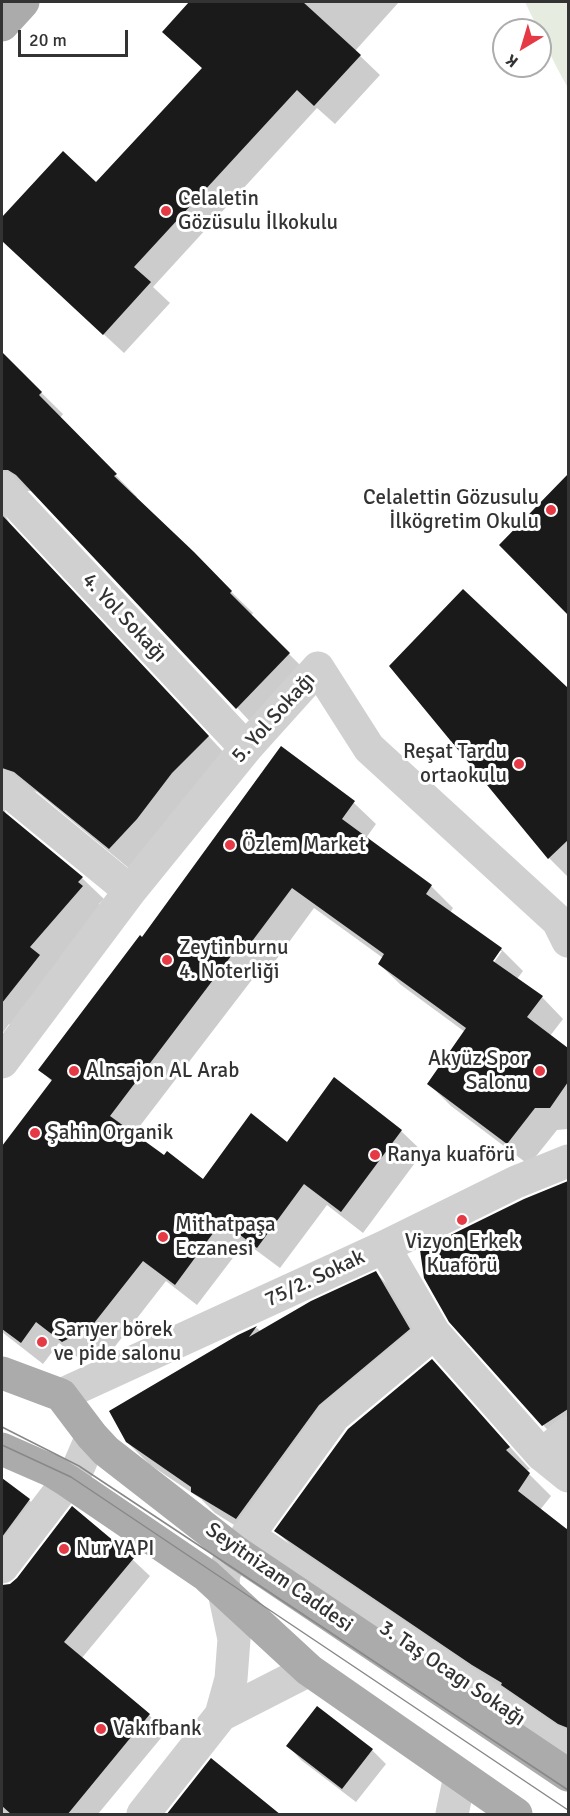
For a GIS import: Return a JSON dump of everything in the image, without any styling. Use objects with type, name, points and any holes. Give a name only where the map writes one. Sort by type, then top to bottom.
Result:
[{"type":"main road","points":[[2,25],[23,2]]},
{"type":"main road","points":[[2,1373],[61,1395]]},
{"type":"main road","name":"Seyitnizam Caddesi","points":[[61,1395],[92,1436],[106,1450],[242,1543],[568,1775]]},
{"type":"main road","name":"Seyitnizam Caddesi","points":[[2,1449],[52,1471],[206,1575],[309,1670],[516,1815]]},
{"type":"street","name":"4. Yol Sokağı","points":[[2,488],[246,748]]},
{"type":"street","name":"5. Yol Sokağı","points":[[6,1048],[246,748],[318,668],[369,747],[565,924]]},
{"type":"street","points":[[2,786],[130,891]]},
{"type":"street","name":"75/2. Sokak","points":[[61,1395],[384,1247],[516,1182],[568,1161]]},
{"type":"street","points":[[384,1247],[434,1332],[542,1455],[568,1476]]},
{"type":"street","points":[[143,1815],[221,1715],[231,1679],[234,1639],[224,1592],[223,1577],[228,1563],[334,1416],[434,1332]]},
{"type":"street","points":[[542,1455],[568,1432]]},
{"type":"street","points":[[2,1567],[79,1466],[92,1436]]},
{"type":"street","name":"3. Taş Ocagı Sokağı","points":[[242,1543],[549,1740],[568,1749]]},
{"type":"street","points":[[221,1715],[309,1670]]},
{"type":"street","points":[[452,1815],[460,1776]]},
{"type":"shaded area","points":[[525,2],[568,2],[568,88],[552,58],[552,18],[533,18]]},
{"type":"building","points":[[189,2],[303,2],[361,55],[314,106],[297,90],[134,267],[151,282],[103,335],[2,241],[2,217],[63,151],[96,182],[202,68],[162,32]]},
{"type":"building","points":[[2,352],[42,392],[39,395],[117,474],[114,476],[194,552],[232,591],[230,593],[290,653],[236,709],[16,475],[8,470],[2,470]]},
{"type":"building","name":"Celalettin Gözusulu İlkögretim Okulu","points":[[568,474],[568,615],[499,545]]},
{"type":"building","points":[[2,515],[209,736],[172,773],[137,819],[109,849],[14,772],[2,768]]},
{"type":"building","name":"Reşat Tardu ortaokulu","points":[[463,589],[568,688],[568,840],[548,859],[389,666]]},
{"type":"building","points":[[281,746],[355,801],[342,819],[432,885],[426,894],[502,948],[493,961],[543,996],[527,1017],[568,1048],[568,1082],[550,1108],[535,1108],[507,1144],[427,1084],[466,1028],[378,964],[384,954],[292,888],[247,948],[241,943],[110,1116],[164,1155],[167,1151],[203,1179],[251,1113],[287,1142],[334,1077],[402,1130],[341,1212],[304,1184],[257,1248],[222,1221],[175,1285],[143,1261],[91,1327],[62,1342],[36,1322],[21,1343],[2,1329],[2,1146],[52,1080],[38,1070],[140,935],[142,937]]},
{"type":"building","points":[[2,810],[83,877],[78,882],[83,886],[30,947],[40,955],[2,1003]]},
{"type":"building","points":[[568,1181],[568,1409],[542,1426],[449,1322],[424,1278],[420,1250],[524,1199]]},
{"type":"building","points":[[376,1271],[410,1329],[319,1405],[236,1519],[191,1492],[191,1487],[126,1442],[109,1411],[238,1335],[257,1326],[249,1337],[311,1301]]},
{"type":"building","points":[[432,1359],[510,1447],[506,1450],[530,1473],[518,1491],[568,1530],[568,1728],[558,1724],[501,1685],[502,1683],[274,1531],[348,1429]]},
{"type":"building","points":[[2,1478],[30,1499],[2,1537]]},
{"type":"building","points":[[72,1506],[134,1558],[64,1642],[150,1714],[67,1815],[12,1815],[2,1806],[2,1585],[10,1584],[17,1578]]},
{"type":"building","points":[[317,1706],[373,1749],[342,1789],[286,1746]]},
{"type":"building","points":[[211,1758],[281,1815],[166,1815]]},
{"type":"tram line","points":[[2,1427],[79,1466],[568,1790]]},
{"type":"tram line","points":[[2,1445],[71,1477],[568,1810]]},
{"type":"place","name":"Celaletin Gözüsulu İlkokulu","points":[[166,211]]},
{"type":"place","name":"Celalettin Gözusulu İlkögretim Okulu","points":[[551,510]]},
{"type":"place","name":"Reşat Tardu ortaokulu","points":[[519,764]]},
{"type":"place","name":"Özlem Market","points":[[230,845]]},
{"type":"place","name":"Zeytinburnu 4. Noterliği","points":[[167,960]]},
{"type":"place","name":"Alnsajon AL Arab","points":[[74,1071]]},
{"type":"place","name":"Akyüz Spor Salonu","points":[[540,1071]]},
{"type":"place","name":"Şahin Organik","points":[[35,1133]]},
{"type":"place","name":"Ranya kuaförü","points":[[375,1155]]},
{"type":"place","name":"Vizyon Erkek Kuaförü","points":[[462,1220]]},
{"type":"place","name":"Mithatpaşa Eczanesi","points":[[163,1237]]},
{"type":"place","name":"Sarıyer börek ve pide salonu","points":[[42,1342]]},
{"type":"place","name":"Nur YAPI","points":[[64,1549]]},
{"type":"place","name":"Vakıfbank","points":[[101,1729]]}]
